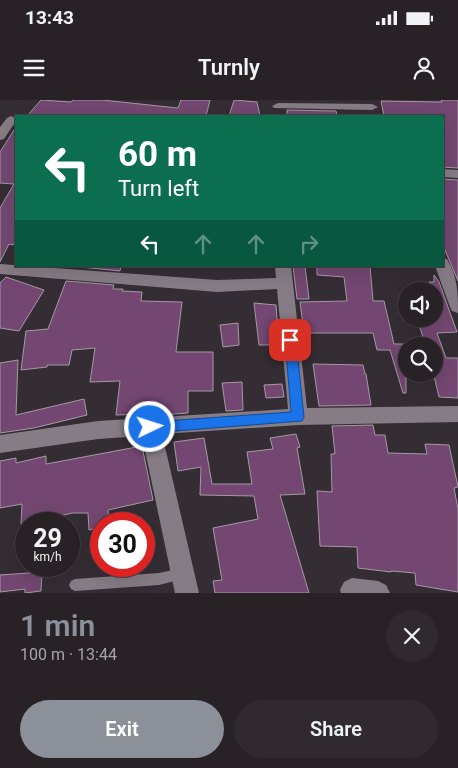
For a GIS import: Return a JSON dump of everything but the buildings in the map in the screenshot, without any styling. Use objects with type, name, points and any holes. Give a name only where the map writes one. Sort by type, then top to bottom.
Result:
[{"type":"street","points":[[278,107],[372,107]]},
{"type":"street","points":[[0,136],[8,122]]},
{"type":"street","points":[[444,168],[458,169]]},
{"type":"street","points":[[444,173],[458,174]]},
{"type":"street","points":[[443,267],[458,307]]},
{"type":"street","points":[[0,269],[42,269],[217,286],[284,275],[298,417]]},
{"type":"street","points":[[0,444],[98,430],[298,417],[458,414]]},
{"type":"street","points":[[150,427],[185,584]]},
{"type":"street","points":[[352,590],[378,593]]},
{"type":"lane","points":[[75,585],[159,579],[185,584]]},
{"type":"route","points":[[150,427],[298,417],[290,340]]}]
